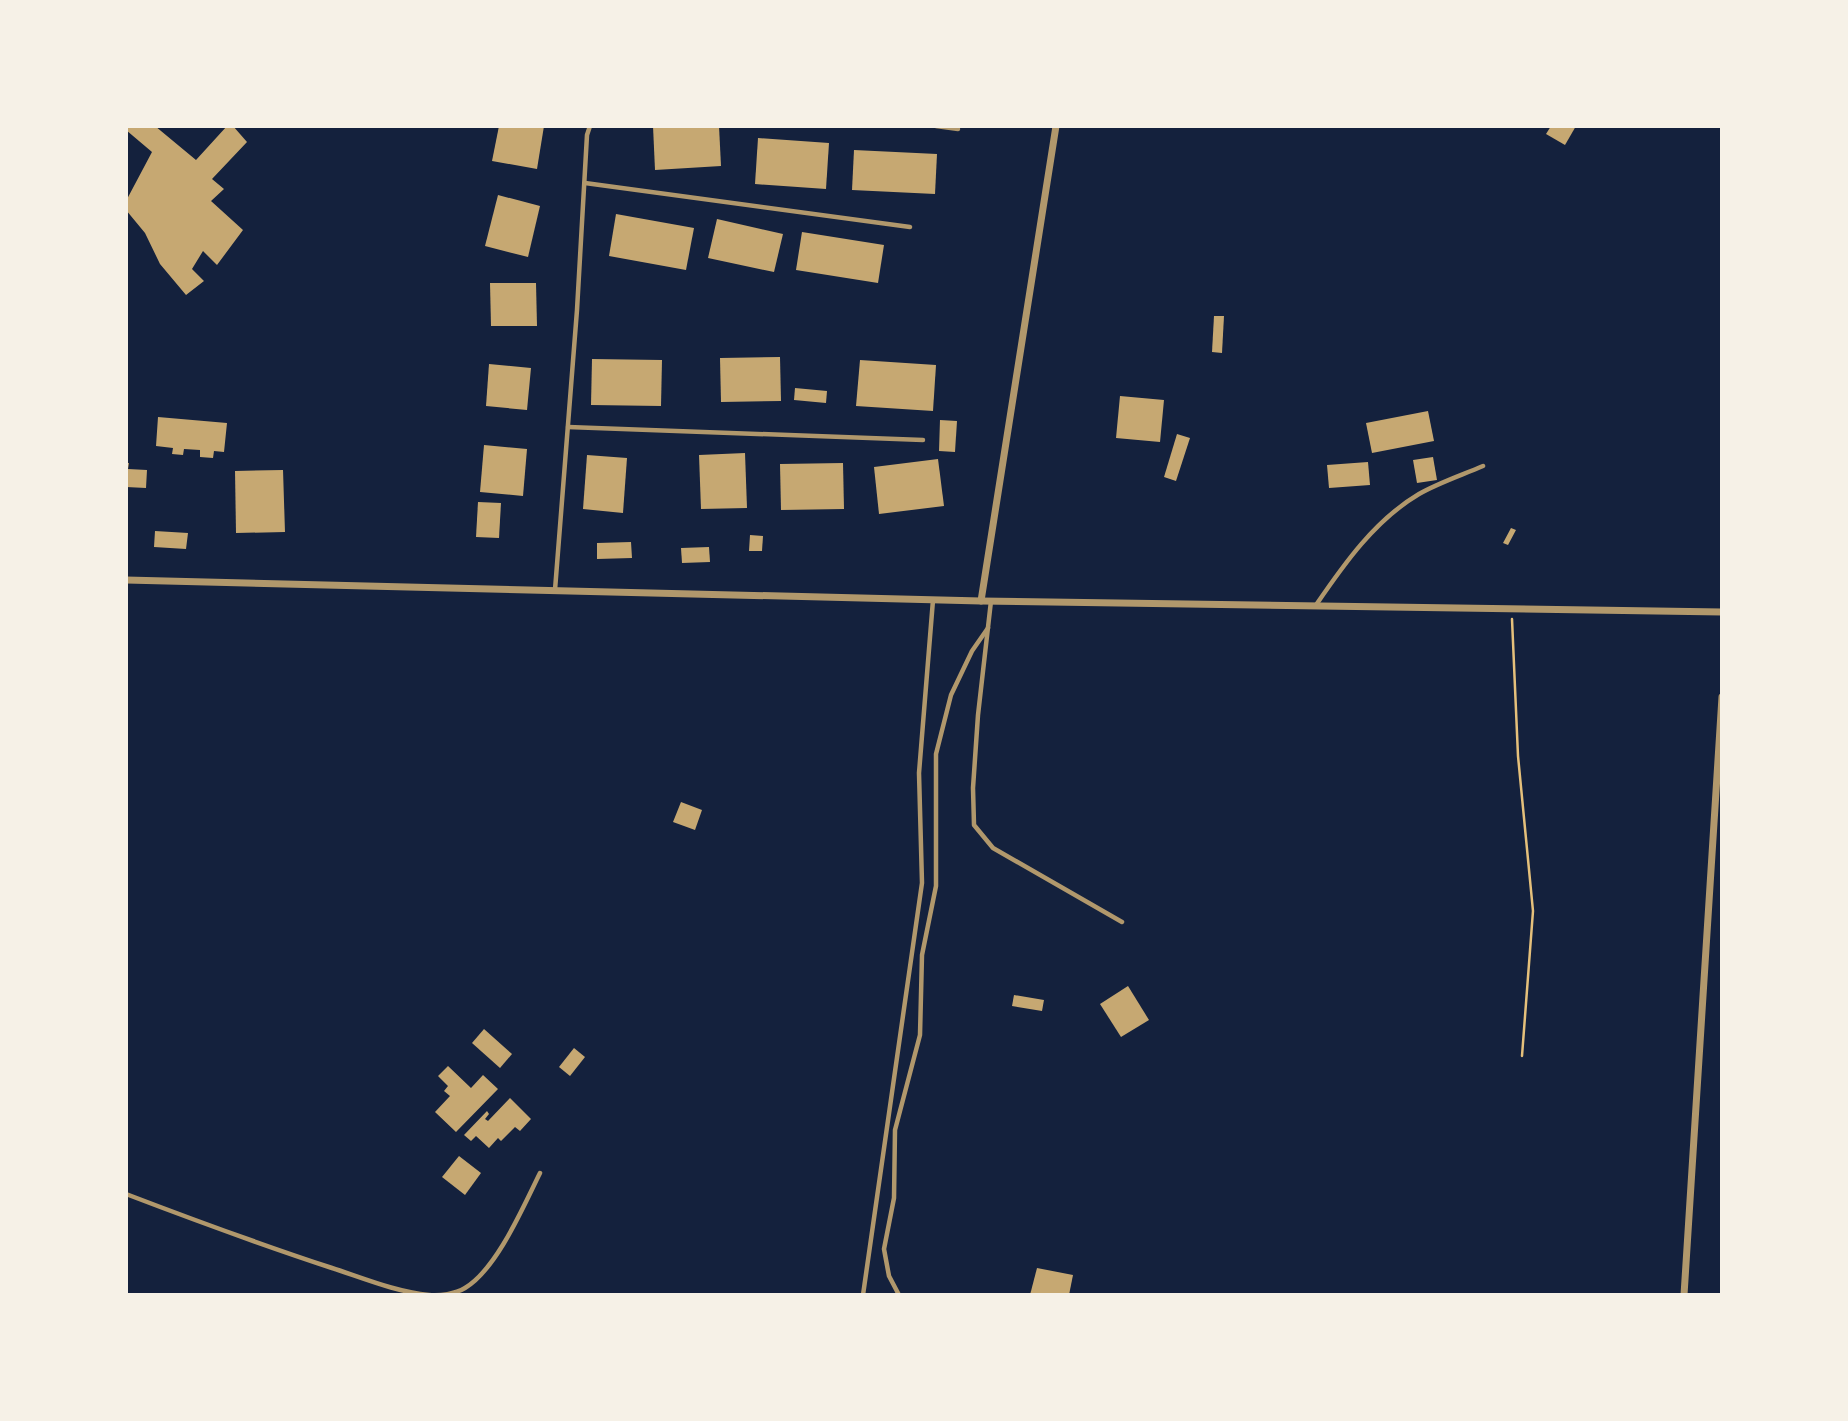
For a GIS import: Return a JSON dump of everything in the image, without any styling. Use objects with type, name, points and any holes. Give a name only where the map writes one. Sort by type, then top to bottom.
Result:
[{"type":"street","points":[[981,601],[1056,126]]},
{"type":"street","points":[[126,580],[981,601],[1722,612]]},
{"type":"street","points":[[1684,1295],[1722,697]]},
{"type":"lane","points":[[555,590],[587,135],[590,126]]},
{"type":"lane","points":[[936,126],[958,129]]},
{"type":"lane","points":[[584,183],[910,227]]},
{"type":"lane","points":[[568,427],[923,440]]},
{"type":"lane","points":[[1316,606],[1343,565],[1377,528],[1418,494],[1483,466]]},
{"type":"lane","points":[[863,1295],[922,883],[919,773],[922,708],[934,599]]},
{"type":"lane","points":[[991,600],[973,789],[974,825],[993,848],[1122,922]]},
{"type":"lane","points":[[899,1295],[889,1276],[884,1250],[894,1198],[895,1130],[920,1035],[922,954],[936,886],[936,754],[955,684],[972,651],[988,628]]},
{"type":"lane","points":[[1712,854],[1722,854]]},
{"type":"lane","points":[[126,1194],[209,1226],[372,1281],[431,1295],[448,1294],[465,1288],[481,1273],[513,1227],[540,1173]]},
{"type":"path","points":[[1512,609],[1518,756],[1533,911],[1522,1056]]},
{"type":"building","points":[[126,126],[155,126],[196,160],[227,126],[233,126],[247,142],[212,179],[224,189],[211,201],[243,230],[217,265],[203,251],[192,269],[204,281],[186,295],[160,264],[145,233],[126,210],[126,201],[152,152],[126,130]]},
{"type":"building","points":[[499,126],[544,126],[537,169],[492,161]]},
{"type":"building","points":[[653,126],[719,126],[721,166],[655,170]]},
{"type":"building","points":[[1551,126],[1576,126],[1565,145],[1546,134]]},
{"type":"building","points":[[758,138],[829,143],[826,189],[755,184]]},
{"type":"building","points":[[854,150],[937,154],[935,194],[852,190]]},
{"type":"building","points":[[498,195],[540,206],[528,257],[485,246]]},
{"type":"building","points":[[616,214],[694,228],[686,270],[609,256]]},
{"type":"building","points":[[717,219],[783,234],[774,272],[708,258]]},
{"type":"building","points":[[802,232],[884,245],[878,283],[796,270]]},
{"type":"building","points":[[490,283],[536,283],[537,326],[491,326]]},
{"type":"building","points":[[1214,316],[1224,316],[1222,353],[1212,352]]},
{"type":"building","points":[[780,357],[781,401],[721,402],[720,358]]},
{"type":"building","points":[[592,359],[662,360],[661,406],[591,405]]},
{"type":"building","points":[[860,360],[936,365],[933,411],[856,406]]},
{"type":"building","points":[[489,364],[531,368],[527,410],[486,406]]},
{"type":"building","points":[[795,388],[827,391],[826,403],[794,400]]},
{"type":"building","points":[[1120,396],[1164,400],[1160,442],[1116,438]]},
{"type":"building","points":[[1428,411],[1434,441],[1372,453],[1366,423]]},
{"type":"building","points":[[158,417],[227,423],[224,452],[214,451],[213,458],[200,457],[200,450],[184,449],[183,455],[172,454],[173,448],[156,446]]},
{"type":"building","points":[[940,420],[957,421],[955,452],[939,451]]},
{"type":"building","points":[[1177,434],[1190,438],[1176,481],[1164,477]]},
{"type":"building","points":[[484,445],[527,449],[523,496],[480,492]]},
{"type":"building","points":[[745,453],[747,508],[701,509],[699,455]]},
{"type":"building","points":[[587,455],[627,458],[623,513],[583,509]]},
{"type":"building","points":[[1433,457],[1437,480],[1417,483],[1413,460]]},
{"type":"building","points":[[938,459],[944,506],[879,514],[874,467]]},
{"type":"building","points":[[1368,462],[1370,485],[1329,488],[1327,465]]},
{"type":"building","points":[[126,463],[129,463],[128,469],[147,470],[146,488],[126,487]]},
{"type":"building","points":[[843,463],[844,509],[781,510],[780,464]]},
{"type":"building","points":[[283,470],[285,532],[236,533],[235,471]]},
{"type":"building","points":[[478,502],[501,503],[499,538],[476,537]]},
{"type":"building","points":[[1511,528],[1516,530],[1508,545],[1503,543]]},
{"type":"building","points":[[155,531],[188,533],[186,549],[154,547]]},
{"type":"building","points":[[750,535],[763,536],[762,551],[749,551]]},
{"type":"building","points":[[631,542],[632,558],[597,559],[597,543]]},
{"type":"building","points":[[709,547],[710,562],[682,563],[681,548]]},
{"type":"building","points":[[681,802],[702,810],[695,830],[673,822]]},
{"type":"building","points":[[1128,986],[1149,1020],[1121,1037],[1100,1004]]},
{"type":"building","points":[[1014,995],[1044,1000],[1042,1011],[1012,1006]]},
{"type":"building","points":[[484,1029],[512,1054],[500,1068],[472,1043]]},
{"type":"building","points":[[574,1048],[585,1057],[570,1076],[559,1067]]},
{"type":"building","points":[[448,1066],[471,1088],[483,1075],[498,1089],[456,1132],[435,1112],[450,1096],[444,1091],[448,1086],[438,1076]]},
{"type":"building","points":[[510,1098],[531,1119],[520,1131],[515,1127],[501,1141],[498,1138],[489,1148],[476,1136],[471,1141],[464,1135],[487,1111],[489,1114],[485,1119],[488,1121]]},
{"type":"building","points":[[459,1156],[481,1173],[465,1195],[442,1177]]},
{"type":"building","points":[[1037,1268],[1073,1275],[1069,1295],[1030,1295]]}]
